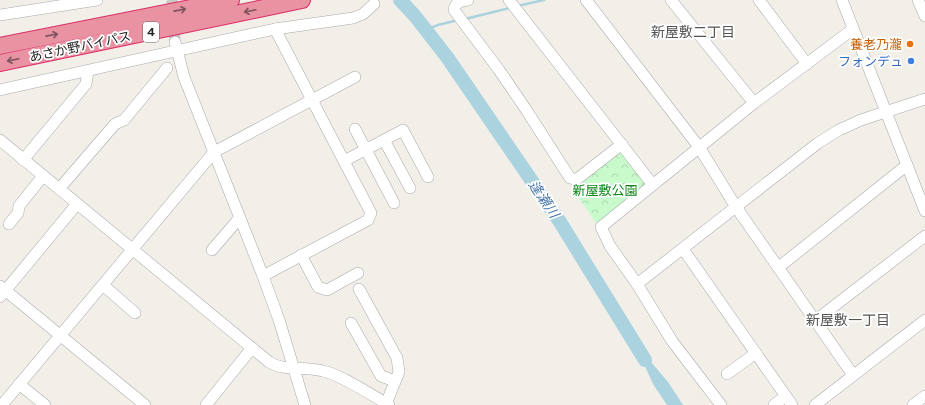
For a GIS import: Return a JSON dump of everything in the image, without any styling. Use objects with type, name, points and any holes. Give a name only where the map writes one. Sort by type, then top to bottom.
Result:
[{"type":"highway","name":"あさか野バイパス","points":[[0,46],[231,0]]},
{"type":"highway","name":"あさか野バイパス","points":[[0,63],[302,0]]},
{"type":"street","points":[[468,0],[459,2],[454,6],[454,10],[516,95],[570,178],[577,179],[622,144]]},
{"type":"street","points":[[509,0],[653,184]]},
{"type":"street","points":[[586,0],[699,147],[736,207],[853,375]]},
{"type":"street","points":[[671,0],[754,103]]},
{"type":"street","points":[[759,0],[807,64]]},
{"type":"street","points":[[842,0],[925,212]]},
{"type":"street","points":[[918,0],[925,16]]},
{"type":"street","points":[[0,15],[89,1]]},
{"type":"street","points":[[0,90],[156,56],[176,46],[353,18],[363,14],[374,4]]},
{"type":"street","points":[[721,405],[672,341],[637,284],[610,246],[601,227],[754,103],[853,29]]},
{"type":"street","points":[[263,276],[368,220],[371,213],[275,30]]},
{"type":"street","points":[[176,46],[184,77],[279,320],[305,405]]},
{"type":"street","points":[[156,56],[158,60],[167,68],[179,77],[184,77]]},
{"type":"street","points":[[59,189],[115,124],[124,120],[167,68]]},
{"type":"street","points":[[23,160],[86,84],[88,71]]},
{"type":"street","points":[[5,401],[214,152],[355,77]]},
{"type":"street","points":[[637,284],[818,143],[839,130],[860,120],[925,99]]},
{"type":"street","points":[[356,129],[394,203]]},
{"type":"street","points":[[344,161],[403,130],[428,177]]},
{"type":"street","points":[[0,140],[273,365],[282,368],[313,369],[328,372],[387,404],[399,372],[397,358],[359,289]]},
{"type":"street","points":[[384,140],[410,188]]},
{"type":"street","points":[[779,267],[907,165]]},
{"type":"street","points":[[10,224],[18,213],[18,206],[43,176]]},
{"type":"street","points":[[77,204],[2,291],[61,335],[146,405]]},
{"type":"street","points":[[212,250],[240,219]]},
{"type":"street","points":[[816,320],[925,236]]},
{"type":"street","points":[[683,249],[789,400],[774,405]]},
{"type":"street","points":[[302,256],[318,287],[328,290],[358,273]]},
{"type":"street","points":[[102,285],[135,313]]},
{"type":"street","points":[[815,405],[925,320]]},
{"type":"street","points":[[351,323],[381,376],[395,381]]},
{"type":"street","points":[[206,405],[252,348]]},
{"type":"street","points":[[726,374],[756,353]]},
{"type":"street","points":[[19,384],[44,405]]},
{"type":"street","points":[[913,405],[925,396]]},
{"type":"green space","name":"新屋敷公園","points":[[622,147],[650,184],[598,226],[571,186]]},
{"type":"water","points":[[634,342],[668,382],[683,405],[667,405],[653,384]]},
{"type":"waterway","name":"逢瀬川","points":[[400,0],[415,16],[447,57],[560,222],[645,360]]},
{"type":"waterway","points":[[517,6],[544,0]]},
{"type":"waterway","points":[[465,19],[510,8]]},
{"type":"waterway","points":[[426,30],[458,20]]},
{"type":"tunnel","points":[[172,0],[175,42]]},
{"type":"place","name":"養老乃瀧","points":[[910,44]]},
{"type":"place","name":"フォンデュ","points":[[911,61]]},
{"type":"district","name":"新屋敷二丁目","points":[[693,32]]},
{"type":"district","name":"新屋敷一丁目","points":[[848,320]]}]
